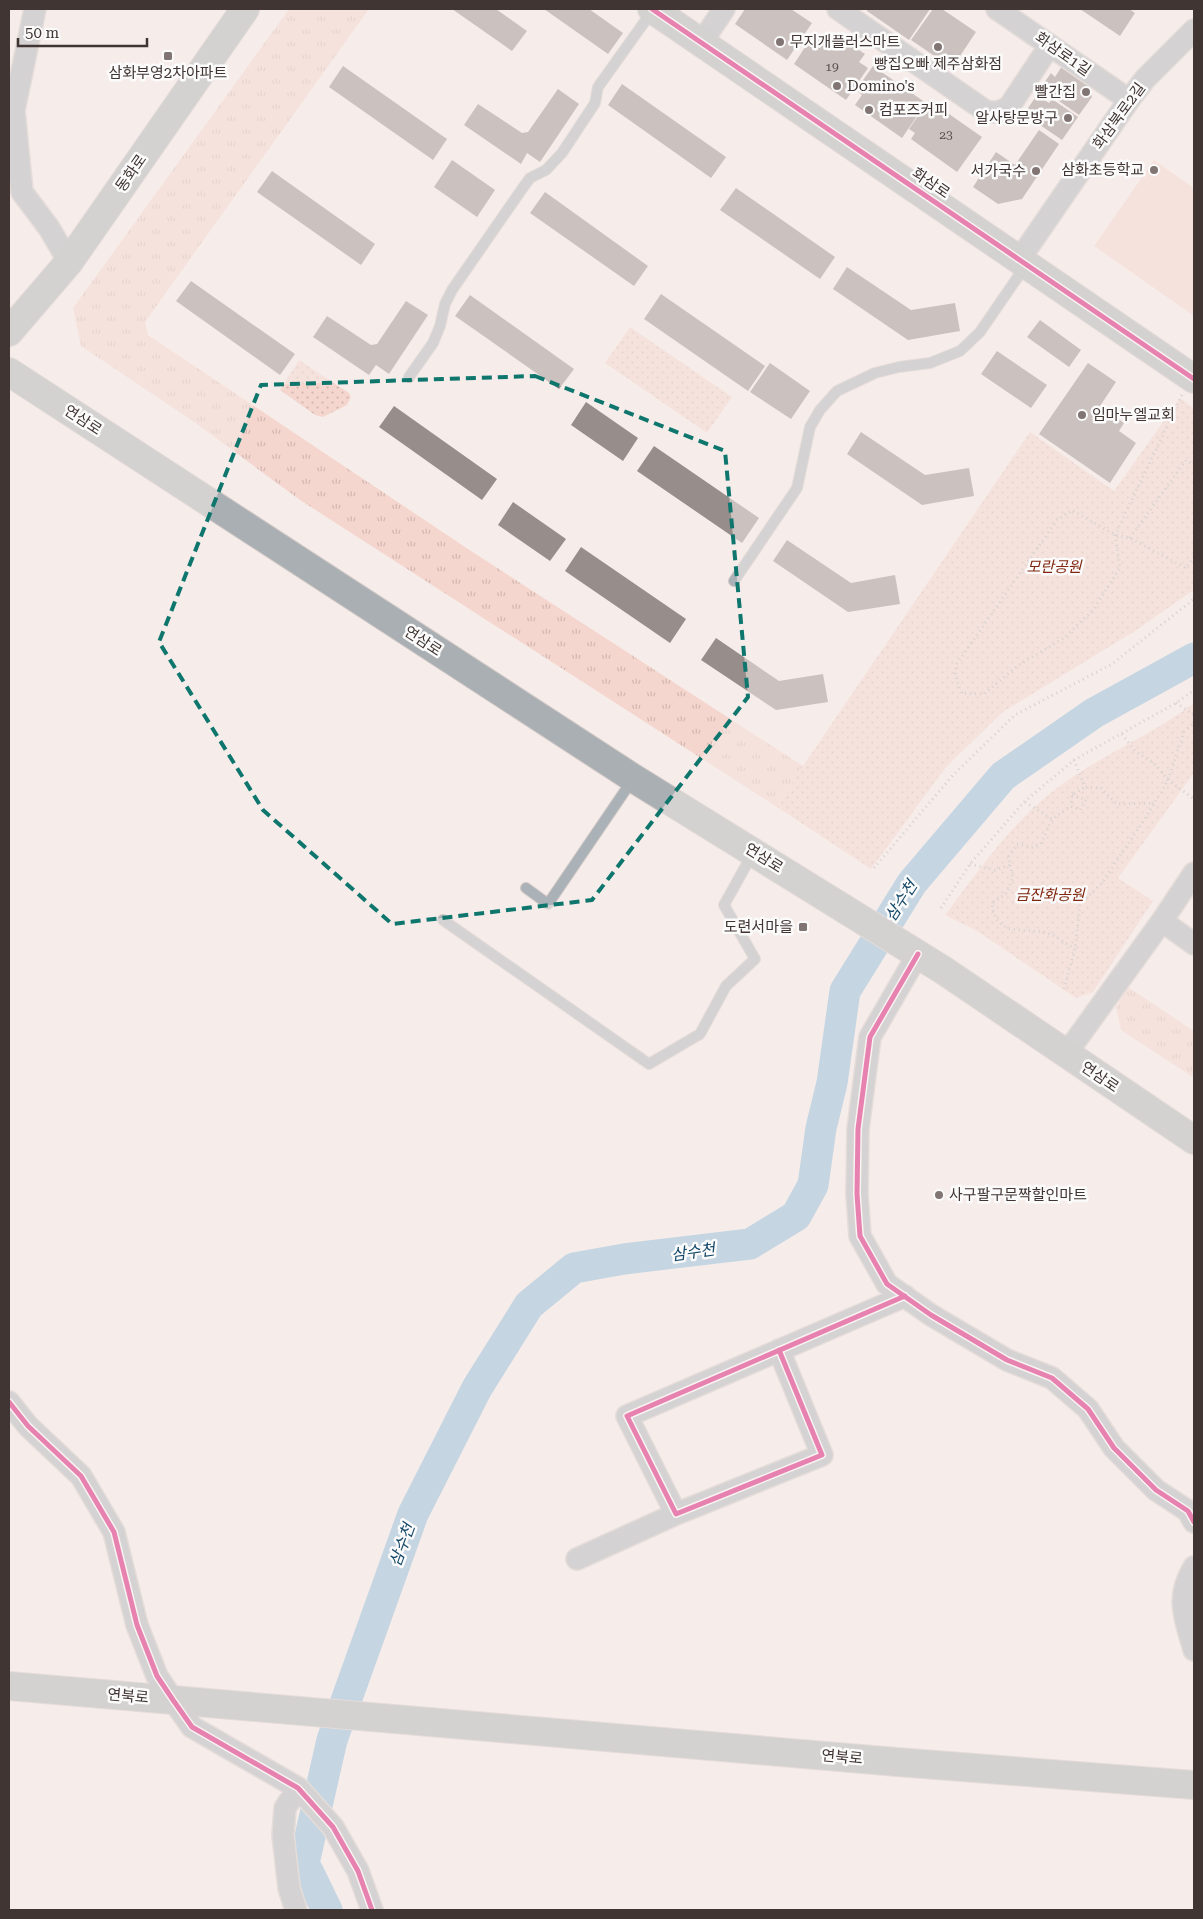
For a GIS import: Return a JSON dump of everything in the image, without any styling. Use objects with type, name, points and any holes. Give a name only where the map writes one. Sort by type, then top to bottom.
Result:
[{"type":"main road","name":"동화로","points":[[9,332],[69,262],[245,9]]},
{"type":"main road","name":"화삼로","points":[[653,9],[1193,377]]},
{"type":"main road","name":"연삼로","points":[[9,372],[633,778],[912,951],[1194,1140]]},
{"type":"main road","name":"연북로","points":[[9,1686],[897,1762],[1194,1785]]},
{"type":"street","points":[[35,9],[14,110],[22,192],[49,228],[69,262]]},
{"type":"street","points":[[701,43],[724,9]]},
{"type":"street","points":[[838,9],[987,112],[999,112],[1008,107],[1050,45]]},
{"type":"street","name":"화삼로1길","points":[[997,9],[1129,100]]},
{"type":"street","name":"화삼북로2길","points":[[1023,262],[1129,100],[1145,79],[1194,30]]},
{"type":"street","points":[[1066,1054],[1162,921],[1194,873]]},
{"type":"street","points":[[1162,921],[1194,944]]},
{"type":"street","points":[[912,951],[870,1037],[858,1129],[857,1194],[860,1236],[887,1284],[931,1315],[1007,1360],[1052,1378],[1088,1410],[1114,1448],[1156,1490],[1188,1511],[1194,1522]]},
{"type":"street","points":[[676,1514],[627,1416],[904,1296]]},
{"type":"street","points":[[577,1559],[676,1514],[822,1455],[779,1350]]},
{"type":"street","points":[[9,1402],[28,1426],[81,1476],[114,1532],[137,1625],[157,1676],[172,1700],[192,1726],[298,1788],[332,1827],[358,1871],[372,1910]]},
{"type":"street","points":[[1194,1567],[1186,1581],[1182,1603],[1194,1650]]},
{"type":"street","points":[[296,1910],[290,1888],[283,1836],[285,1808],[298,1788]]},
{"type":"lane","points":[[409,377],[433,343],[440,326],[445,304],[452,290],[530,178],[546,170],[557,160],[595,104],[598,87],[653,9]]},
{"type":"lane","points":[[734,581],[797,488],[810,428],[820,410],[837,391],[875,373],[930,363],[960,351],[980,332],[1023,262]]},
{"type":"lane","points":[[526,888],[548,904],[633,778]]},
{"type":"lane","points":[[442,920],[649,1064],[700,1034],[726,986],[755,959],[724,905],[754,852]]},
{"type":"path","points":[[1193,377],[1115,535],[1120,568],[1093,610],[1064,638],[1017,666],[984,694],[961,693],[955,675],[956,665],[1056,520],[1072,510],[1115,535],[1130,538],[1186,568],[1194,557]]},
{"type":"path","points":[[1130,538],[1186,460],[1194,465]]},
{"type":"path","points":[[874,868],[952,775],[1015,715],[1112,664],[1194,599]]},
{"type":"path","points":[[941,908],[970,864],[1024,802],[1074,760],[1176,703],[1194,690]]},
{"type":"path","points":[[1176,703],[1194,715]]},
{"type":"path","points":[[1064,989],[1075,949],[1080,904],[1102,883],[1155,803],[1168,780],[1184,732],[1194,723]]},
{"type":"path","points":[[1122,734],[1135,751],[1156,766],[1168,780],[1194,799]]},
{"type":"path","points":[[1074,760],[1085,787]]},
{"type":"path","points":[[1072,795],[1085,787],[1101,788],[1117,804],[1155,803]]},
{"type":"path","points":[[1071,806],[1072,795]]},
{"type":"path","points":[[1071,806],[1080,810],[1086,800],[1072,795]]},
{"type":"path","points":[[1024,802],[1052,819]]},
{"type":"path","points":[[1071,806],[1052,819],[1041,844],[1032,847],[1018,844],[1009,856],[1013,877],[1007,893],[992,902],[993,913],[999,923],[1016,931],[1048,933],[1075,949]]},
{"type":"path","points":[[970,864],[995,870],[1010,865]]},
{"type":"highlighted area","points":[[535,376],[725,451],[748,697],[592,900],[392,924],[263,810],[159,642],[261,385]]},
{"type":"green space","points":[[289,9],[369,9],[145,322],[148,335],[468,549],[803,766],[777,807],[300,500],[194,422],[81,346],[73,308]]},
{"type":"green space","points":[[1154,160],[1194,188],[1194,316],[1094,246]]},
{"type":"green space","points":[[630,327],[732,397],[707,433],[605,363]]},
{"type":"green space","points":[[299,360],[349,393],[351,397],[347,405],[323,417],[315,415],[280,390]]},
{"type":"green space","name":"모란공원","points":[[1180,398],[1194,408],[1194,590],[1135,631],[1003,712],[946,767],[871,869],[777,807],[1030,432],[1114,491]]},
{"type":"green space","name":"금잔화공원","points":[[1194,703],[1194,773],[1118,878],[1153,901],[1093,992],[1076,998],[977,931],[945,915],[1014,827],[1046,797],[1080,772]]},
{"type":"green space","points":[[1128,987],[1194,1031],[1194,1078],[1121,1030],[1116,1007]]},
{"type":"building","points":[[452,9],[496,9],[527,31],[512,51]]},
{"type":"building","points":[[544,9],[589,9],[623,33],[608,54]]},
{"type":"building","name":"무지개플러스마트","points":[[745,9],[791,9],[812,23],[787,60],[735,24]]},
{"type":"building","points":[[868,9],[930,9],[909,40],[867,11]]},
{"type":"building","points":[[933,9],[942,9],[976,32],[952,68],[911,40]]},
{"type":"building","points":[[1080,9],[1129,9],[1135,13],[1120,36]]},
{"type":"building","points":[[815,32],[836,46],[841,38],[865,54],[859,62],[868,68],[846,100],[794,64]]},
{"type":"building","points":[[343,66],[447,139],[433,160],[329,87]]},
{"type":"building","points":[[873,66],[926,103],[902,138],[855,105],[862,95],[856,90]]},
{"type":"building","points":[[1062,66],[1088,85],[1092,97],[1079,115],[1052,96],[1056,92],[1044,83],[1051,73],[1055,77]]},
{"type":"building","points":[[622,84],[726,157],[711,178],[608,105]]},
{"type":"building","points":[[558,89],[579,104],[540,162],[527,153],[521,164],[464,125],[478,104],[522,133],[528,132]]},
{"type":"building","points":[[1037,95],[1049,103],[1052,99],[1078,117],[1062,140],[1024,114]]},
{"type":"building","points":[[929,100],[982,137],[957,172],[911,139],[915,133],[909,129]]},
{"type":"building","points":[[1039,130],[1059,144],[1022,199],[998,204],[973,187],[996,152],[1015,165]]},
{"type":"building","points":[[452,160],[495,190],[477,217],[434,187]]},
{"type":"building","points":[[272,171],[375,244],[361,265],[257,192]]},
{"type":"building","points":[[736,188],[835,257],[820,279],[720,210]]},
{"type":"building","points":[[545,192],[648,266],[634,286],[530,213]]},
{"type":"building","points":[[847,267],[911,310],[955,303],[960,331],[908,340],[833,289]]},
{"type":"building","points":[[191,281],[295,354],[280,375],[176,301]]},
{"type":"building","points":[[661,294],[765,366],[748,391],[644,319]]},
{"type":"building","points":[[470,295],[574,369],[559,389],[455,316]]},
{"type":"building","points":[[406,301],[428,315],[389,374],[376,365],[369,375],[313,337],[327,316],[371,345],[377,344]]},
{"type":"building","points":[[1040,320],[1081,350],[1069,367],[1027,337]]},
{"type":"building","points":[[997,351],[1047,385],[1031,408],[981,374]]},
{"type":"building","points":[[770,363],[810,391],[791,419],[750,392]]},
{"type":"building","name":"임마누엘교회","points":[[1088,363],[1116,382],[1100,406],[1124,423],[1119,431],[1136,443],[1110,483],[1039,434]]},
{"type":"building","points":[[586,402],[638,438],[623,461],[571,425]]},
{"type":"building","points":[[394,406],[497,479],[482,500],[379,427]]},
{"type":"building","points":[[861,432],[925,475],[969,468],[974,496],[922,505],[847,454]]},
{"type":"building","points":[[654,446],[759,518],[742,543],[637,471]]},
{"type":"building","points":[[513,502],[566,539],[550,561],[498,525]]},
{"type":"building","points":[[787,540],[851,583],[895,575],[900,604],[848,612],[773,561]]},
{"type":"building","points":[[581,547],[686,619],[670,643],[565,571]]},
{"type":"building","points":[[716,638],[779,681],[823,674],[828,702],[776,710],[701,660]]},
{"type":"waterway","name":"삼수천","points":[[327,1910],[304,1863],[332,1740],[413,1514],[477,1388],[529,1305],[574,1268],[624,1259],[750,1244],[796,1216],[813,1185],[821,1128],[832,1083],[845,991],[912,883],[1003,776],[1094,713],[1194,658]]},
{"type":"cycle path","points":[[652,9],[1194,379]]},
{"type":"cycle path","points":[[918,954],[870,1037],[858,1129],[857,1194],[860,1236],[887,1284],[931,1315],[1007,1360],[1052,1378],[1088,1409],[1114,1448],[1156,1490],[1188,1511],[1194,1522]]},
{"type":"cycle path","points":[[779,1350],[822,1455],[676,1514],[627,1416],[905,1296]]},
{"type":"cycle path","points":[[9,1402],[28,1426],[81,1476],[114,1532],[137,1625],[157,1676],[192,1727],[298,1788],[333,1827],[358,1871],[372,1910]]},
{"type":"place","name":"무지개플러스마트","points":[[780,42]]},
{"type":"place","name":"빵집오빠 제주삼화점","points":[[938,47]]},
{"type":"place","name":"삼화부영2차아파트","points":[[168,56]]},
{"type":"place","name":"Domino's","points":[[837,86]]},
{"type":"place","name":"빨간집","points":[[1086,92]]},
{"type":"place","name":"컴포즈커피","points":[[869,110]]},
{"type":"place","name":"알사탕문방구","points":[[1068,118]]},
{"type":"place","name":"삼화초등학교","points":[[1154,170]]},
{"type":"place","name":"서가국수","points":[[1036,171]]},
{"type":"place","name":"임마누엘교회","points":[[1082,415]]},
{"type":"place","name":"도련서마을","points":[[803,927]]},
{"type":"place","name":"사구팔구문짝할인마트","points":[[939,1195]]}]
